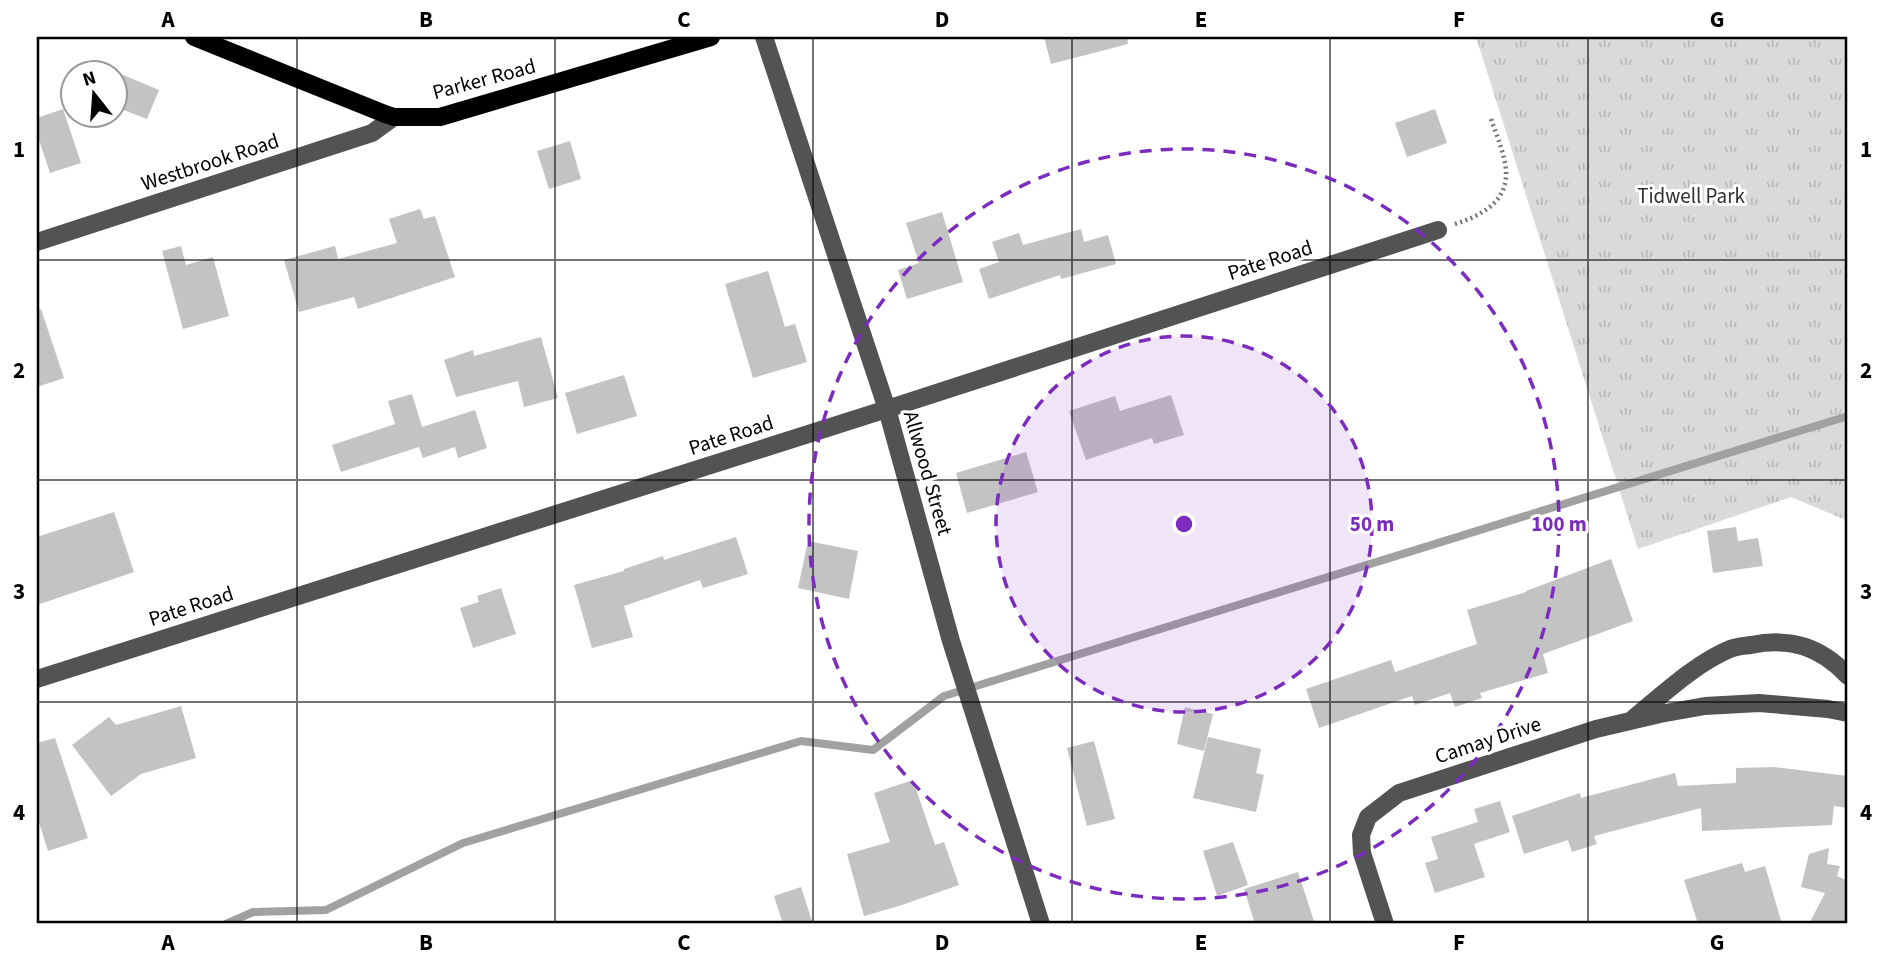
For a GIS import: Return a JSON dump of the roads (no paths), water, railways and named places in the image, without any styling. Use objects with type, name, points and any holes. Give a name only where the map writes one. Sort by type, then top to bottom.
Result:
[{"type":"main road","name":"Parker Road","points":[[194,37],[394,117],[440,117],[711,37]]},
{"type":"street","name":"Allwood Street","points":[[764,37],[887,409],[951,641],[1041,924]]},
{"type":"street","name":"Westbrook Road","points":[[37,242],[372,133],[394,117]]},
{"type":"street","name":"Pate Road","points":[[37,679],[887,409],[1438,230]]},
{"type":"street","name":"Camay Drive","points":[[1631,720],[1694,669],[1731,649],[1771,640],[1808,646],[1838,665],[1848,676]]},
{"type":"street","name":"Camay Drive","points":[[1385,924],[1362,853],[1361,835],[1368,817],[1399,793],[1596,729],[1705,706],[1759,703],[1848,713]]},
{"type":"waterway","points":[[226,924],[253,912],[326,910],[463,843],[801,741],[873,750],[944,696],[1848,416]]},
{"type":"park label","name":"Tidwell Park","points":[[1691,196]]}]
